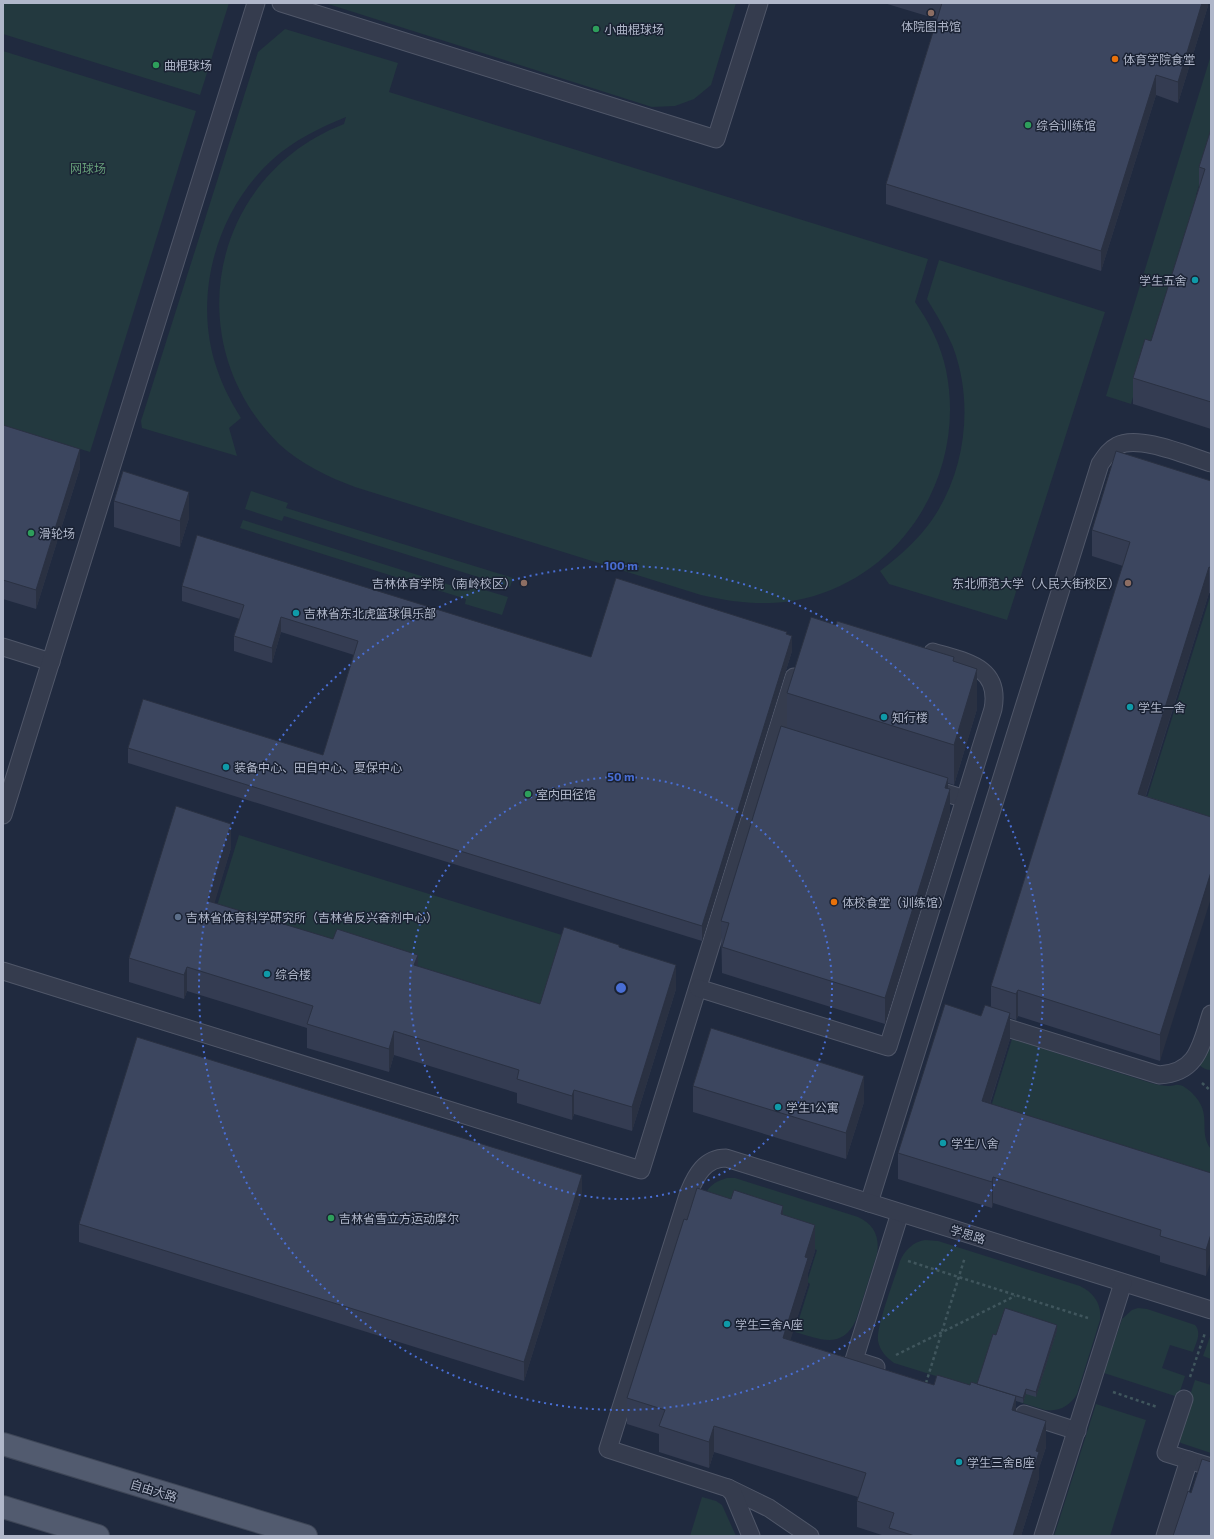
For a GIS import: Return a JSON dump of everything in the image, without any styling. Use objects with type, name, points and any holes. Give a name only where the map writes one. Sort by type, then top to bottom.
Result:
[{"type":"main road","name":"自由大路","points":[[3,1444],[306,1536]]},
{"type":"main road","points":[[3,1507],[98,1536]]},
{"type":"lane","points":[[3,815],[256,3]]},
{"type":"lane","points":[[281,3],[716,139],[759,3]]},
{"type":"lane","points":[[869,1203],[939,1007],[1100,464],[1107,453],[1117,446],[1129,442],[1142,442],[1211,463]]},
{"type":"lane","points":[[3,647],[51,662]]},
{"type":"lane","points":[[698,988],[888,1048],[995,699],[991,680],[979,668],[918,647]]},
{"type":"lane","points":[[3,971],[641,1170],[698,988],[782,742],[800,659]]},
{"type":"lane","points":[[912,782],[965,799]]},
{"type":"lane","points":[[976,1018],[1159,1075],[1171,1074],[1182,1070],[1191,1064],[1197,1055],[1211,1014]]},
{"type":"lane","name":"学思路","points":[[728,1488],[608,1449],[694,1178],[709,1163],[720,1158],[726,1158],[1211,1310]]},
{"type":"lane","points":[[881,1369],[854,1360],[900,1213]]},
{"type":"lane","points":[[1044,1536],[1123,1283]]},
{"type":"lane","points":[[1181,1406],[1166,1453],[1211,1467]]},
{"type":"lane","points":[[1009,1409],[1077,1431]]},
{"type":"lane","points":[[1165,1536],[1189,1460]]},
{"type":"lane","points":[[728,1488],[733,1493],[751,1536]]},
{"type":"lane","points":[[728,1488],[769,1508],[810,1536]]},
{"type":"path","points":[[926,1383],[972,1235]]},
{"type":"path","points":[[887,1255],[1110,1325]]},
{"type":"path","points":[[881,1369],[942,1332],[1016,1296]]},
{"type":"path","points":[[1190,1377],[1206,1329]]},
{"type":"path","points":[[1091,1385],[1181,1406]]},
{"type":"green space","name":"曲棍球场","points":[[3,3],[229,3],[200,95],[3,34]]},
{"type":"green space","points":[[325,3],[736,3],[711,85],[694,99],[675,106],[652,107]]},
{"type":"green space","points":[[285,29],[398,63],[389,92],[928,259],[915,302],[934,334],[944,361],[950,406],[947,442],[938,476],[924,508],[903,537],[878,562],[848,582],[814,596],[785,602],[744,602],[701,595],[355,487],[335,479],[296,458],[279,444],[247,403],[227,359],[219,312],[223,266],[238,221],[263,182],[299,149],[344,124],[346,117],[307,135],[289,146],[272,160],[253,181],[236,204],[223,230],[214,257],[209,285],[207,313],[210,341],[222,382],[241,418],[229,428],[237,456],[142,428],[141,421],[258,52]]},
{"type":"green space","name":"网球场","points":[[3,51],[196,111],[90,452],[3,425]]},
{"type":"green space","points":[[1211,55],[1211,148],[1196,195],[1202,197],[1150,364],[1143,362],[1131,404],[1106,396]]},
{"type":"green space","points":[[939,260],[1105,312],[1007,620],[889,584],[880,571],[921,534],[936,514],[947,493],[956,469],[962,445],[964,395],[960,371],[953,347],[941,322],[927,299]]},
{"type":"green space","points":[[251,491],[288,503],[286,508],[513,578],[510,587],[284,516],[282,521],[245,509]]},
{"type":"green space","points":[[243,520],[469,591],[471,586],[508,597],[502,615],[465,604],[466,599],[240,528]]},
{"type":"green space","points":[[1211,597],[1211,840],[1141,817]]},
{"type":"green space","points":[[239,835],[565,936],[538,1024],[212,922]]},
{"type":"green space","points":[[1211,1035],[1211,1070],[1208,1070],[1199,1065]]},
{"type":"green space","points":[[1012,1039],[1158,1085],[1178,1085],[1188,1089],[1199,1101],[1204,1115],[1205,1136],[1211,1149],[1211,1198],[985,1126]]},
{"type":"green space","points":[[735,1178],[858,1217],[872,1227],[878,1242],[877,1254],[856,1320],[844,1336],[830,1340],[795,1332],[810,1284],[807,1282],[817,1250],[698,1212],[707,1190],[720,1180]]},
{"type":"green space","points":[[925,1240],[938,1241],[1080,1286],[1093,1296],[1100,1309],[1100,1320],[1077,1394],[1071,1402],[1059,1409],[1045,1410],[894,1363],[886,1356],[879,1345],[878,1334],[890,1290],[904,1253],[913,1245]]},
{"type":"green space","points":[[1138,1308],[1147,1309],[1195,1325],[1197,1328],[1198,1338],[1193,1352],[1170,1345],[1162,1368],[1185,1376],[1178,1397],[1104,1373],[1122,1319],[1132,1310]]},
{"type":"green space","points":[[1211,1334],[1211,1359],[1203,1356]]},
{"type":"green space","points":[[1195,1380],[1211,1385],[1211,1453],[1181,1443],[1177,1435]]},
{"type":"green space","points":[[1096,1404],[1146,1420],[1110,1536],[1054,1536]]},
{"type":"green space","points":[[702,1497],[716,1501],[722,1505],[736,1536],[690,1536]]},
{"type":"building","name":"综合训练馆","points":[[942,3],[1202,3],[1178,82],[1156,75],[1101,251],[886,184]]},
{"type":"building","name":"学生五舍","points":[[1211,129],[1211,402],[1133,378],[1145,339],[1151,341],[1205,169],[1199,167]]},
{"type":"building","name":"滑轮场","points":[[3,425],[80,449],[36,590],[3,580]]},
{"type":"building","name":"学生一舍","points":[[1116,451],[1211,481],[1211,568],[1209,567],[1138,794],[1211,817],[1211,872],[1160,1035],[1018,990],[1016,994],[991,986],[1130,542],[1092,530]]},
{"type":"building","points":[[123,471],[189,492],[180,521],[114,501]]},
{"type":"building","name":"室内田径馆","points":[[197,535],[591,657],[616,578],[787,632],[786,634],[792,636],[702,926],[128,748],[143,699],[323,755],[358,641],[281,617],[272,648],[234,636],[244,605],[182,586]]},
{"type":"building","points":[[811,617],[836,625],[837,621],[954,657],[953,661],[977,669],[954,745],[787,693]]},
{"type":"building","name":"体校食堂（训练馆）","points":[[781,726],[948,778],[945,788],[950,789],[885,998],[722,947],[729,923],[721,921]]},
{"type":"building","name":"综合楼","points":[[176,806],[231,824],[208,901],[333,939],[337,929],[418,955],[414,965],[540,1004],[564,927],[619,945],[619,947],[676,965],[632,1107],[574,1090],[572,1096],[517,1079],[519,1070],[394,1031],[389,1049],[307,1024],[313,1006],[187,967],[184,975],[129,958]]},
{"type":"building","name":"学生八舍","points":[[945,1004],[981,1016],[985,1005],[1010,1013],[982,1101],[1211,1173],[1211,1234],[1206,1250],[1160,1236],[1161,1230],[993,1177],[992,1182],[898,1153]]},
{"type":"building","points":[[711,1028],[864,1076],[846,1133],[693,1086]]},
{"type":"building","name":"吉林省雪立方运动摩尔","points":[[137,1037],[582,1175],[524,1362],[79,1224]]},
{"type":"building","points":[[697,1188],[731,1199],[734,1190],[783,1206],[781,1214],[815,1225],[805,1257],[808,1258],[783,1338],[934,1385],[937,1375],[970,1385],[971,1382],[1016,1396],[1012,1410],[1046,1421],[1036,1451],[1039,1452],[1013,1536],[915,1536],[889,1528],[894,1513],[857,1501],[866,1473],[714,1426],[709,1442],[659,1426],[665,1410],[627,1398],[684,1219],[687,1220]]},
{"type":"building","points":[[1005,1308],[1057,1325],[1036,1392],[1026,1389],[1023,1398],[977,1384],[993,1334],[996,1335]]},
{"type":"building","points":[[1202,1459],[1211,1462],[1211,1536],[1173,1536],[1188,1491],[1191,1493]]},
{"type":"place","name":"体院图书馆","points":[[931,13]]},
{"type":"place","name":"小曲棍球场","points":[[596,29]]},
{"type":"place","name":"体育学院食堂","points":[[1115,59]]},
{"type":"place","name":"曲棍球场","points":[[156,65]]},
{"type":"place","name":"综合训练馆","points":[[1028,125]]},
{"type":"place","name":"学生五舍","points":[[1195,280]]},
{"type":"place","name":"滑轮场","points":[[31,533]]},
{"type":"place","name":"吉林体育学院（南岭校区）","points":[[524,583]]},
{"type":"place","name":"东北师范大学（人民大街校区）","points":[[1128,583]]},
{"type":"place","name":"吉林省东北虎篮球俱乐部","points":[[296,613]]},
{"type":"place","name":"学生一舍","points":[[1130,707]]},
{"type":"place","name":"知行楼","points":[[884,717]]},
{"type":"place","name":"装备中心、田自中心、夏保中心","points":[[226,767]]},
{"type":"place","name":"室内田径馆","points":[[528,794]]},
{"type":"place","name":"体校食堂（训练馆）","points":[[834,902]]},
{"type":"place","name":"吉林省体育科学研究所（吉林省反兴奋剂中心）","points":[[178,917]]},
{"type":"place","name":"综合楼","points":[[267,974]]},
{"type":"place","name":"学生1公寓","points":[[778,1107]]},
{"type":"place","name":"学生八舍","points":[[943,1143]]},
{"type":"place","name":"吉林省雪立方运动摩尔","points":[[331,1218]]},
{"type":"place","name":"学生三舍A座","points":[[727,1324]]},
{"type":"place","name":"学生三舍B座","points":[[959,1462]]}]
